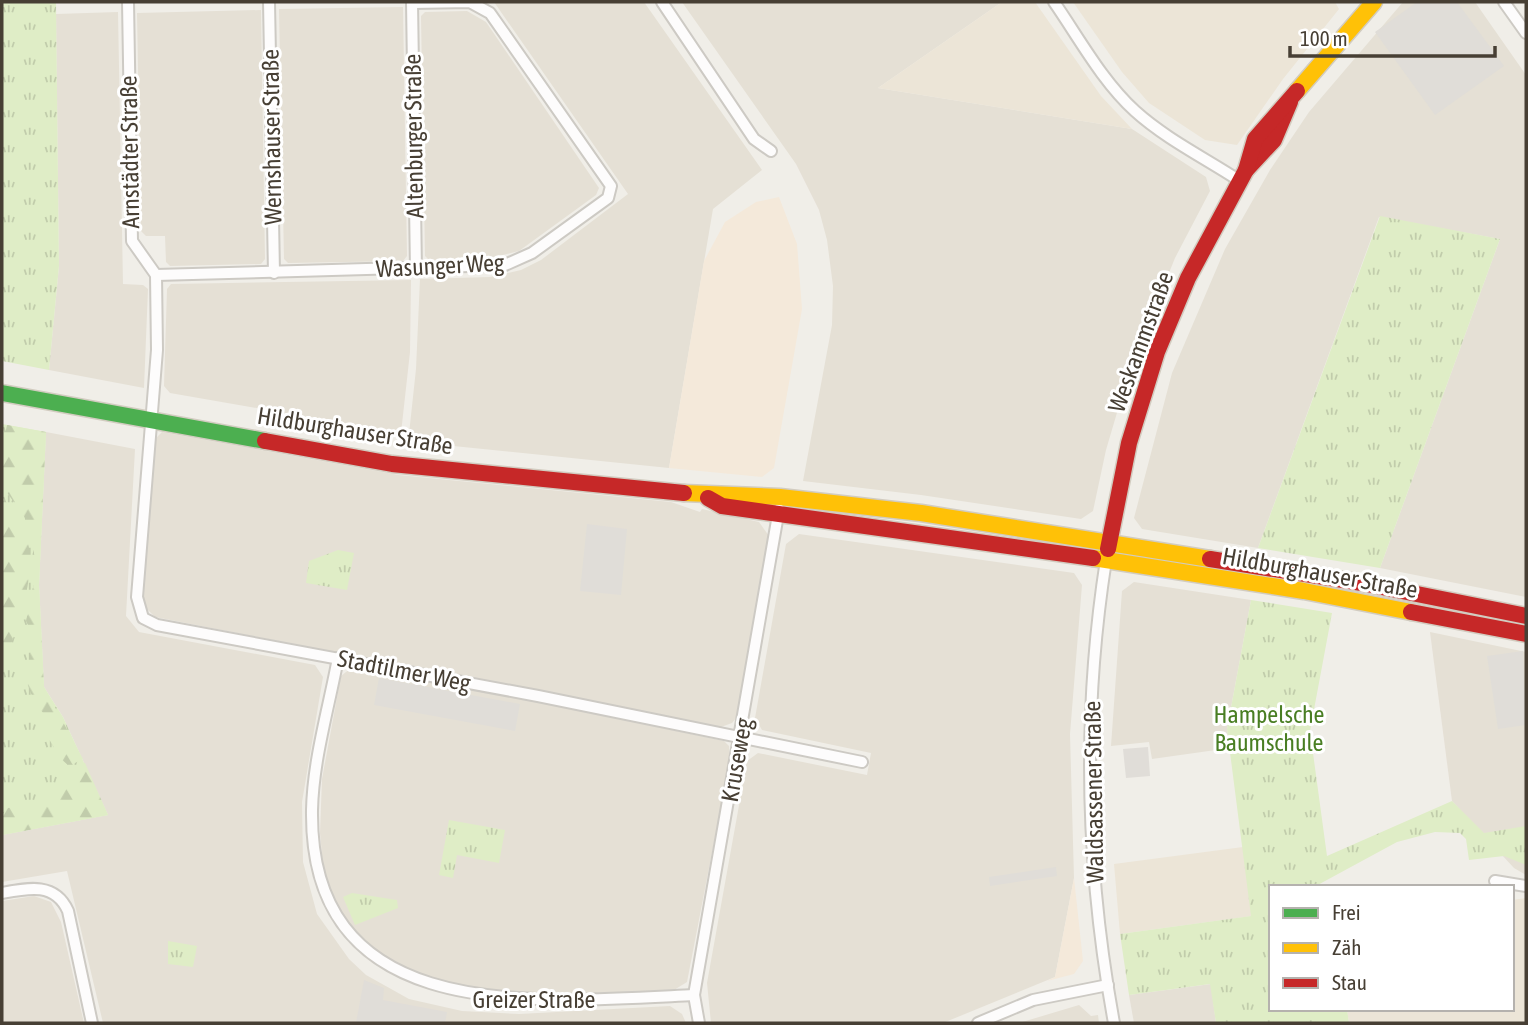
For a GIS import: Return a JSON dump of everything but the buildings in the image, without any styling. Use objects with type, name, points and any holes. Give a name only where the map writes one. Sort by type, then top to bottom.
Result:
[{"type":"main road","name":"Weskammstraße","points":[[1109,541],[1129,443],[1157,352],[1188,278],[1242,175],[1255,139],[1290,102],[1374,2]]},
{"type":"main road","name":"Hildburghauser Straße","points":[[2,393],[392,464],[703,495],[722,506],[780,505],[929,514],[1362,583],[1526,616]]},
{"type":"main road","name":"Hildburghauser Straße","points":[[780,505],[927,532],[1304,591],[1526,634]]},
{"type":"main road","points":[[1106,560],[1109,541]]},
{"type":"street","name":"Arnstädter Straße","points":[[128,2],[132,241],[156,275]]},
{"type":"street","name":"Wernshauser Straße","points":[[269,2],[274,273]]},
{"type":"street","name":"Wasunger Weg","points":[[156,275],[489,268],[519,260],[608,198],[611,189],[490,13],[470,2],[412,2]]},
{"type":"street","name":"Altenburger Straße","points":[[412,2],[416,270]]},
{"type":"street","points":[[662,2],[754,139],[771,151]]},
{"type":"street","points":[[1054,2],[1114,88],[1134,110],[1155,127],[1242,175]]},
{"type":"street","points":[[1504,2],[1526,33]]},
{"type":"street","points":[[150,420],[157,350],[156,275]]},
{"type":"street","name":"Stadtilmer Weg","points":[[150,420],[137,597],[143,618],[157,625],[338,658],[862,762]]},
{"type":"street","name":"Kruseweg","points":[[699,1023],[694,995],[780,505]]},
{"type":"street","name":"Waldsassener Straße","points":[[1106,560],[1092,695],[1090,777],[1093,858],[1114,1023]]},
{"type":"street","name":"Greizer Straße","points":[[338,658],[314,790],[314,857],[320,886],[331,914],[361,955],[399,982],[431,993],[478,1002],[545,1003],[694,995]]},
{"type":"street","points":[[1495,881],[1526,886]]},
{"type":"street","points":[[2,893],[40,888],[62,901],[68,911],[92,1023]]},
{"type":"street","points":[[978,1023],[1033,1000],[1108,985]]},
{"type":"shaded area","points":[[494,2],[644,2],[762,170],[713,209],[669,468],[414,442],[409,434],[416,369],[420,279],[490,277],[521,270],[541,260],[628,194]]},
{"type":"shaded area","points":[[682,2],[1002,2],[878,88],[1132,129],[1206,177],[1210,191],[1175,258],[1129,372],[1106,450],[1093,511],[1081,519],[921,495],[803,481],[832,325],[833,286],[827,240],[819,210],[796,164]]},
{"type":"shaded area","points":[[1002,2],[1035,2],[1101,96],[1132,129],[878,88]]},
{"type":"shaded area","points":[[1073,2],[1335,2],[1339,9],[1283,79],[1237,145],[1205,140],[1149,103],[1122,72]]},
{"type":"shaded area","points":[[1403,2],[1475,2],[1526,75],[1526,597],[1380,568],[1500,239],[1379,217],[1258,548],[1142,529],[1134,518],[1172,373],[1225,249],[1270,170],[1309,112]]},
{"type":"shaded area","points":[[1417,2],[1457,2],[1504,66],[1435,115],[1375,32]]},
{"type":"shaded area","points":[[403,7],[407,256],[403,261],[288,263],[284,259],[279,9]]},
{"type":"shaded area","points":[[261,10],[265,259],[261,264],[170,266],[166,262],[165,236],[146,236],[141,231],[137,13]]},
{"type":"shaded area","points":[[467,11],[486,22],[599,188],[596,195],[519,251],[486,259],[429,260],[425,256],[421,16],[425,12]]},
{"type":"shaded area","points":[[118,12],[123,284],[143,285],[148,289],[144,388],[49,370],[59,266],[56,14]]},
{"type":"shaded area","points":[[779,197],[797,244],[802,309],[774,468],[762,477],[669,468],[704,261],[725,222],[756,202]]},
{"type":"shaded area","points":[[411,280],[410,352],[401,433],[170,393],[164,386],[167,289],[171,284]]},
{"type":"shaded area","points":[[46,432],[135,449],[126,616],[139,632],[315,665],[323,677],[302,802],[303,862],[317,914],[349,959],[366,975],[409,999],[462,1011],[519,1014],[670,1006],[682,1014],[686,1023],[103,1023],[67,871],[2,882],[2,835],[108,815],[63,717],[44,687],[39,585]]},
{"type":"shaded area","points":[[162,432],[399,475],[671,502],[700,512],[702,509],[759,522],[769,536],[737,717],[732,723],[721,727],[155,617],[145,607],[143,598],[153,441]]},
{"type":"shaded area","points":[[587,524],[627,529],[621,595],[580,591]]},
{"type":"shaded area","points":[[799,534],[1074,573],[1082,585],[1070,734],[1074,878],[1055,977],[943,1023],[711,1023],[707,983],[747,761],[758,753],[867,775],[871,753],[762,730],[755,718],[786,544]]},
{"type":"shaded area","points":[[1134,582],[1251,600],[1227,729],[1230,748],[1152,759],[1149,742],[1111,746],[1122,591]]},
{"type":"shaded area","points":[[1430,632],[1526,652],[1526,875],[1514,868],[1452,801]]},
{"type":"shaded area","points":[[1523,651],[1526,725],[1498,729],[1487,656]]},
{"type":"shaded area","points":[[351,668],[539,702],[724,741],[729,746],[730,759],[687,982],[674,990],[516,996],[429,986],[353,936],[324,876],[320,833],[322,779],[341,676]]},
{"type":"shaded area","points":[[379,678],[520,704],[515,731],[374,705]]},
{"type":"shaded area","points":[[1148,747],[1150,776],[1126,778],[1123,749]]},
{"type":"shaded area","points":[[1243,847],[1252,916],[1120,934],[1114,864]]},
{"type":"shaded area","points":[[1056,867],[1057,876],[990,886],[989,877]]},
{"type":"shaded area","points":[[1074,878],[1083,961],[1074,974],[1047,981],[1055,977]]},
{"type":"shaded area","points":[[34,896],[51,902],[61,922],[84,1023],[2,1023],[2,901]]},
{"type":"shaded area","points":[[1526,898],[1526,1023],[1349,1023],[1347,1011],[1514,1011],[1514,900]]},
{"type":"shaded area","points":[[364,980],[384,988],[383,1000],[447,1012],[445,1023],[356,1023]]},
{"type":"shaded area","points":[[1211,984],[1216,1023],[1134,1023],[1129,995]]},
{"type":"shaded area","points":[[1079,1005],[1091,1016],[1098,1015],[1099,1023],[1019,1023]]},
{"type":"green space","points":[[2,2],[56,2],[59,266],[49,370],[2,361]]},
{"type":"green space","points":[[1380,216],[1500,239],[1380,568],[1258,548]]},
{"type":"green space","points":[[2,424],[46,432],[39,585],[44,687],[63,717],[108,815],[2,835]]},
{"type":"green space","points":[[7,425],[46,432],[39,585],[44,687],[83,759],[69,766],[59,757],[50,741],[49,721],[34,701],[27,683],[32,633],[26,621],[35,578],[33,528],[5,490],[2,479],[2,449]]},
{"type":"green space","points":[[2,497],[22,523],[30,557],[22,611],[5,662],[2,648]]},
{"type":"green space","points":[[338,550],[354,553],[347,590],[306,583],[309,561]]},
{"type":"green space","name":"Hampelsche Baumschule","points":[[1251,600],[1332,613],[1310,731],[1327,856],[1452,801],[1484,833],[1526,826],[1526,865],[1504,856],[1469,860],[1466,839],[1460,833],[1435,832],[1397,842],[1318,885],[1269,885],[1269,1011],[1347,1011],[1349,1023],[1216,1023],[1210,984],[1129,995],[1120,934],[1251,916],[1227,729]]},
{"type":"green space","points":[[80,763],[85,763],[108,815],[2,835],[2,815],[7,808],[38,806],[52,801],[63,790],[71,772]]},
{"type":"green space","points":[[449,820],[505,830],[499,863],[457,855],[453,878],[439,875]]},
{"type":"green space","points":[[352,893],[397,900],[398,908],[355,925],[343,897]]},
{"type":"green space","points":[[168,941],[197,946],[193,967],[168,964]]},
{"type":"traffic: fast","points":[[2,393],[265,441]]},
{"type":"traffic: slow","points":[[1297,91],[1374,2]]},
{"type":"traffic: slow","points":[[684,493],[780,497],[921,513],[1210,559]]},
{"type":"traffic: slow","points":[[1093,558],[1304,591],[1411,612]]},
{"type":"traffic: jam","points":[[1108,549],[1129,443],[1157,352],[1188,278],[1246,170],[1255,139],[1297,91]]},
{"type":"traffic: jam","points":[[1246,170],[1274,140],[1290,102]]},
{"type":"traffic: jam","points":[[265,441],[392,464],[684,493]]},
{"type":"traffic: jam","points":[[708,498],[722,506],[1093,558]]},
{"type":"traffic: jam","points":[[1210,559],[1362,583],[1526,616]]},
{"type":"traffic: jam","points":[[1411,612],[1526,634]]}]
